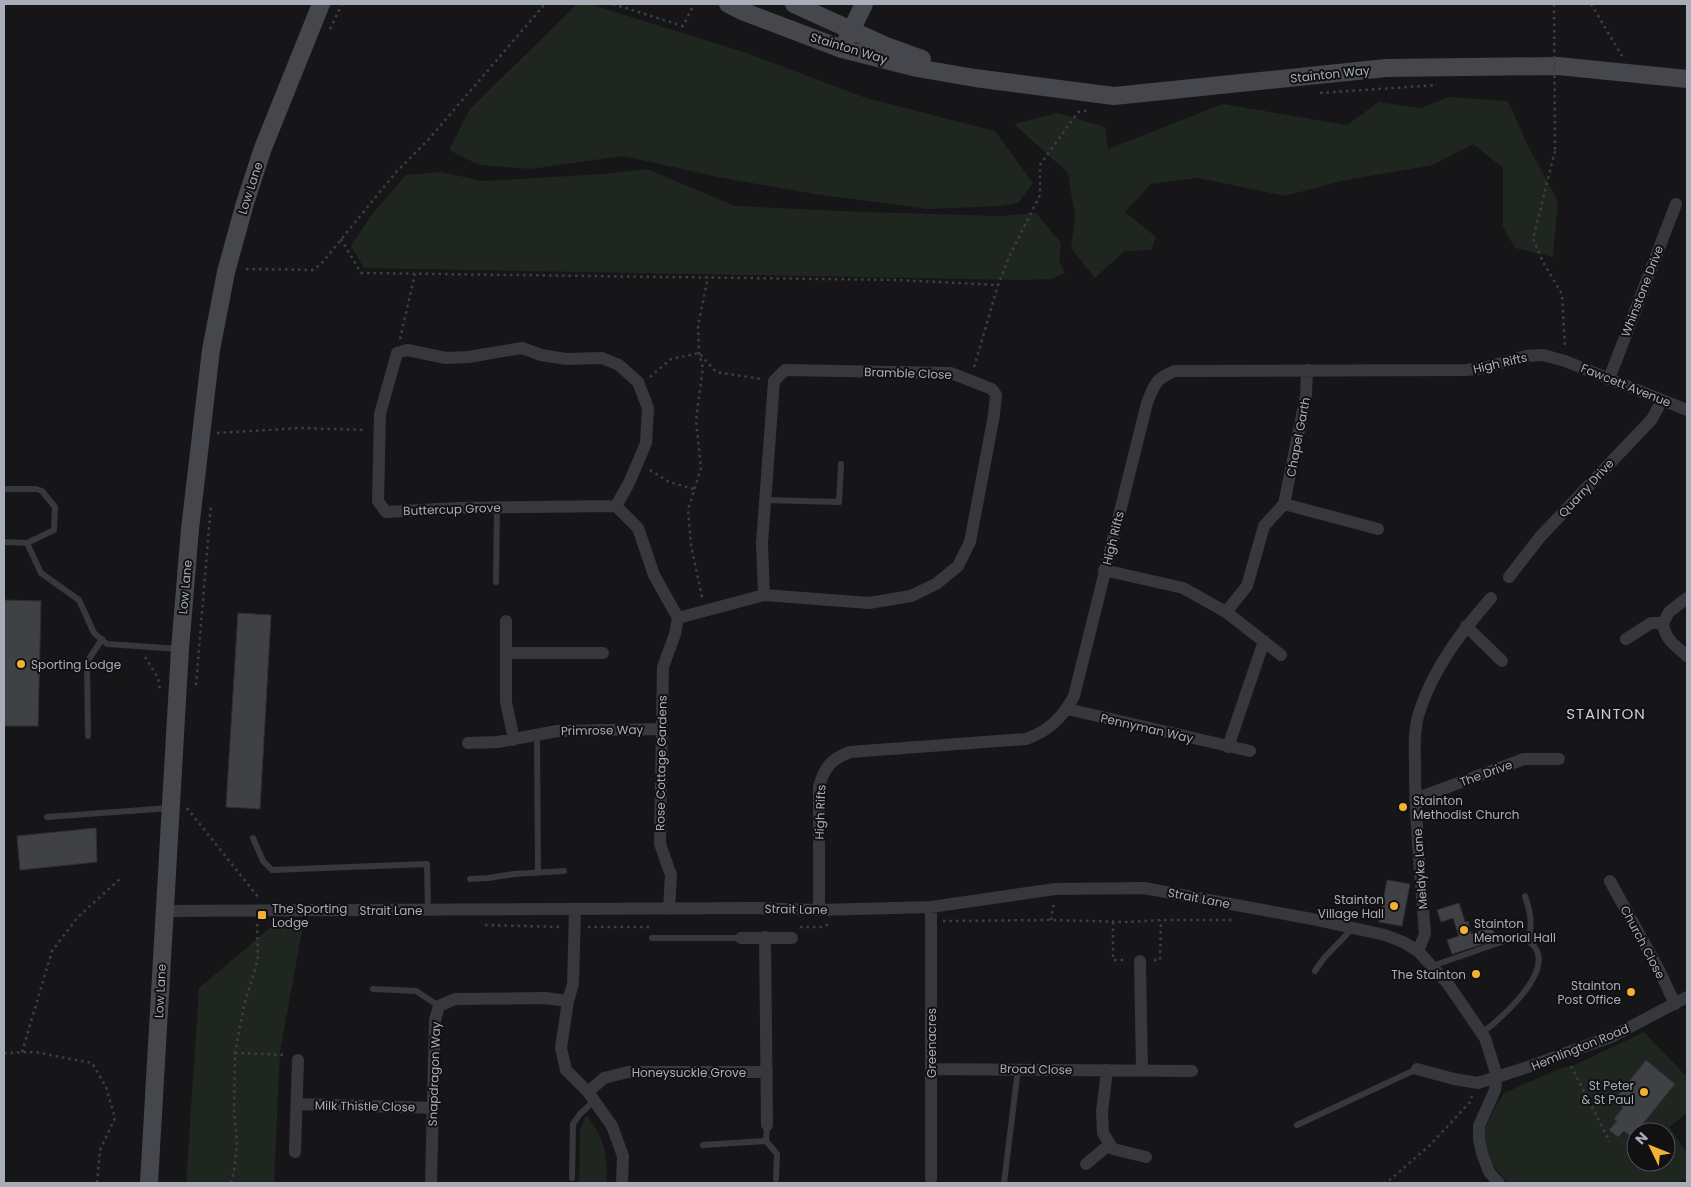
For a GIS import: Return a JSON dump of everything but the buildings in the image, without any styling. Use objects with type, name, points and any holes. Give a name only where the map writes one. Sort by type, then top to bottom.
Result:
[{"type":"street","name":"Stainton Way","points":[[728,4],[842,48],[917,68],[975,78],[1114,96],[1386,68],[1558,66],[1687,79]]},
{"type":"street","name":"Stainton Way","points":[[794,4],[886,46],[975,78]]},
{"type":"street","points":[[842,48],[864,4]]},
{"type":"street","name":"Low Lane","points":[[149,1183],[165,911],[179,807],[180,649],[200,435],[211,350],[226,272],[244,203],[263,148],[320,5]]},
{"type":"street","name":"Whinstone Drive","points":[[1609,378],[1676,204]]},
{"type":"street","points":[[397,354],[407,350],[446,358],[522,348],[541,355],[566,359],[602,358],[619,365],[638,382],[648,408],[646,443],[616,506],[638,528],[654,575],[678,618]]},
{"type":"street","name":"Buttercup Grove","points":[[397,354],[380,414],[378,501],[386,512],[457,508],[616,506]]},
{"type":"street","name":"High Rifts","points":[[819,910],[819,786],[822,775],[829,764],[850,752],[1026,739],[1048,729],[1067,709],[1074,696],[1147,403],[1153,387],[1163,376],[1175,371],[1466,370],[1484,368],[1526,356],[1543,355],[1565,361]]},
{"type":"street","name":"Fawcett Avenue","points":[[1565,361],[1687,410]]},
{"type":"street","name":"Bramble Close","points":[[678,618],[764,595],[869,603],[911,596],[936,584],[958,566],[970,542],[994,415],[996,395],[992,389],[951,373],[784,370],[774,381]]},
{"type":"street","name":"Chapel Garth","points":[[1284,504],[1306,396],[1307,370]]},
{"type":"street","points":[[764,595],[762,543],[774,381]]},
{"type":"street","name":"Quarry Drive","points":[[1509,577],[1540,537],[1652,419],[1662,400]]},
{"type":"street","points":[[1226,612],[1247,586],[1264,526],[1284,504],[1378,529]]},
{"type":"street","points":[[1104,570],[1183,588],[1226,612],[1281,654]]},
{"type":"street","name":"Meldyke Lane","points":[[1418,951],[1425,934],[1415,799],[1415,741],[1419,711],[1438,669],[1466,626],[1491,598]]},
{"type":"street","points":[[1687,598],[1669,612],[1663,623],[1664,634],[1687,656]]},
{"type":"street","name":"Rose Cottage Gardens","points":[[669,909],[671,875],[660,844],[663,667],[675,634],[678,618]]},
{"type":"street","points":[[506,621],[506,702],[514,740]]},
{"type":"street","points":[[1626,639],[1651,623],[1663,623]]},
{"type":"street","points":[[1466,626],[1502,661]]},
{"type":"street","points":[[1228,747],[1264,641]]},
{"type":"street","points":[[506,653],[603,652]]},
{"type":"street","name":"Pennyman Way","points":[[1067,709],[1250,751]]},
{"type":"street","name":"Primrose Way","points":[[468,743],[514,740],[557,731],[662,729]]},
{"type":"street","name":"The Drive","points":[[1415,799],[1524,759],[1559,760]]},
{"type":"street","name":"Church Close","points":[[1610,881],[1660,972],[1684,1000]]},
{"type":"street","name":"Strait Lane","points":[[165,911],[819,910],[931,907],[1055,889],[1144,888],[1353,928],[1385,935],[1403,942],[1418,951],[1453,991],[1485,1038],[1497,1076]]},
{"type":"street","name":"Greenacres","points":[[930,1179],[931,907]]},
{"type":"street","points":[[575,909],[573,984],[568,1001],[561,1048],[566,1070],[591,1097],[612,1126],[623,1156],[622,1183]]},
{"type":"street","points":[[765,937],[766,1124]]},
{"type":"street","points":[[741,938],[792,938]]},
{"type":"street","points":[[1140,961],[1142,1070]]},
{"type":"street","name":"Snapdragon Way","points":[[431,1183],[435,1020],[439,1006],[455,999],[545,998],[568,1001]]},
{"type":"street","name":"Hemlington Road","points":[[1417,1069],[1478,1083],[1528,1068],[1612,1036],[1684,1000]]},
{"type":"street","points":[[295,1057],[298,1104],[295,1152]]},
{"type":"street","name":"Broad Close","points":[[931,1068],[1192,1071]]},
{"type":"street","points":[[1107,1070],[1102,1112],[1103,1133],[1113,1149],[1146,1158]]},
{"type":"street","name":"Honeysuckle Grove","points":[[591,1097],[604,1078],[628,1072],[767,1072]]},
{"type":"street","points":[[1497,1076],[1495,1090],[1479,1126],[1479,1139],[1489,1172],[1499,1183]]},
{"type":"street","name":"Milk Thistle Close","points":[[298,1104],[433,1108]]},
{"type":"street","points":[[1086,1164],[1110,1144]]},
{"type":"lane","points":[[765,500],[839,502],[841,464]]},
{"type":"lane","points":[[4,489],[36,489],[42,491],[55,507],[54,530],[26,543],[4,542]]},
{"type":"lane","points":[[496,582],[497,507]]},
{"type":"lane","points":[[26,543],[41,572],[79,600],[94,633],[107,644],[180,649]]},
{"type":"lane","points":[[88,736],[87,662],[102,639]]},
{"type":"lane","points":[[537,735],[538,873]]},
{"type":"lane","points":[[47,817],[179,807]]},
{"type":"lane","points":[[253,838],[263,861],[272,870],[427,864],[428,910]]},
{"type":"lane","points":[[470,878],[564,871]]},
{"type":"lane","points":[[1525,896],[1531,919],[1529,940]]},
{"type":"lane","points":[[1315,971],[1324,958],[1353,928]]},
{"type":"lane","points":[[1432,966],[1520,937],[1529,940],[1537,950],[1539,956],[1535,973],[1510,1009],[1482,1033]]},
{"type":"lane","points":[[652,938],[741,938]]},
{"type":"lane","points":[[373,989],[416,991],[439,1006]]},
{"type":"lane","points":[[1004,1183],[1018,1069]]},
{"type":"lane","points":[[1297,1125],[1417,1069]]},
{"type":"lane","points":[[572,1178],[573,1124],[591,1097]]},
{"type":"lane","points":[[766,1124],[766,1141],[777,1154],[776,1179]]},
{"type":"lane","points":[[703,1145],[766,1141]]},
{"type":"path","points":[[330,29],[342,4]]},
{"type":"path","points":[[247,264],[246,269],[313,270],[321,264],[397,171],[428,140],[545,4]]},
{"type":"path","points":[[613,4],[683,26],[694,4]]},
{"type":"path","points":[[1554,4],[1556,151],[1533,239],[1543,262],[1562,294],[1565,361]]},
{"type":"path","points":[[1591,4],[1634,74]]},
{"type":"path","points":[[1312,93],[1437,85]]},
{"type":"path","points":[[970,380],[998,285],[1009,257],[1040,195],[1040,165],[1078,112],[1097,110]]},
{"type":"path","points":[[341,239],[361,274],[898,280],[998,285]]},
{"type":"path","points":[[397,354],[414,274]]},
{"type":"path","points":[[703,611],[701,588],[691,545],[688,510],[701,468],[696,420],[702,368],[699,353],[698,326],[708,277]]},
{"type":"path","points":[[699,353],[716,372],[774,381]]},
{"type":"path","points":[[640,386],[671,360],[699,353]]},
{"type":"path","points":[[216,442],[218,425]]},
{"type":"path","points":[[217,432],[300,428],[380,431]]},
{"type":"path","points":[[638,463],[669,482],[694,489]]},
{"type":"path","points":[[196,686],[212,498]]},
{"type":"path","points":[[179,807],[258,897],[261,910],[257,918],[258,956],[244,1005],[236,1053],[234,1110],[237,1142],[231,1183]]},
{"type":"path","points":[[22,1052],[52,952],[78,917],[122,877]]},
{"type":"path","points":[[932,922],[1241,920]]},
{"type":"path","points":[[4,1053],[35,1052],[92,1063],[106,1087],[115,1118],[100,1150],[97,1183]]},
{"type":"path","points":[[236,1053],[295,1057]]},
{"type":"path","points":[[1563,1055],[1610,1142]]},
{"type":"path","points":[[1383,1183],[1430,1145],[1470,1102],[1472,1096]]},
{"type":"shaded area","points":[[577,4],[589,4],[744,52],[866,98],[995,131],[1033,183],[1018,203],[1001,206],[928,209],[815,194],[723,178],[623,156],[531,169],[479,165],[449,150],[470,109]]},
{"type":"shaded area","points":[[1449,97],[1508,101],[1527,144],[1558,201],[1553,257],[1515,248],[1503,227],[1503,168],[1473,144],[1433,165],[1341,181],[1285,196],[1198,178],[1151,184],[1125,212],[1156,237],[1151,250],[1125,251],[1095,278],[1071,248],[1075,217],[1068,173],[1014,124],[1057,113],[1105,127],[1108,149],[1223,104],[1347,125],[1379,102],[1421,108]]},
{"type":"shaded area","points":[[647,169],[735,206],[1000,216],[1036,213],[1061,243],[1059,260],[1065,273],[1052,279],[1022,280],[364,268],[351,246],[372,214],[406,175],[440,172],[483,181],[605,174]]},
{"type":"shaded area","points":[[304,920],[280,1052],[274,1183],[186,1183],[199,988],[271,927]]},
{"type":"shaded area","points":[[1644,1032],[1687,1077],[1687,1113],[1675,1122],[1626,1122],[1626,1172],[1676,1172],[1676,1137],[1687,1153],[1687,1179],[1677,1183],[1508,1183],[1493,1165],[1487,1147],[1484,1132],[1493,1111],[1504,1093],[1564,1067],[1571,1067]]},
{"type":"shaded area","points":[[586,1115],[597,1131],[604,1147],[607,1183],[579,1183],[580,1130]]},
{"type":"place","name":"Sporting Lodge","points":[[21,664]]},
{"type":"place","name":"Stainton Methodist Church","points":[[1403,807]]},
{"type":"place","name":"Stainton Village Hall","points":[[1394,906]]},
{"type":"place","name":"The Sporting Lodge","points":[[262,915]]},
{"type":"place","name":"Stainton Memorial Hall","points":[[1464,930]]},
{"type":"place","name":"The Stainton","points":[[1476,974]]},
{"type":"place","name":"Stainton Post Office","points":[[1631,992]]},
{"type":"place","name":"St Peter & St Paul","points":[[1644,1092]]},
{"type":"district","name":"STAINTON","points":[[1606,713]]}]
